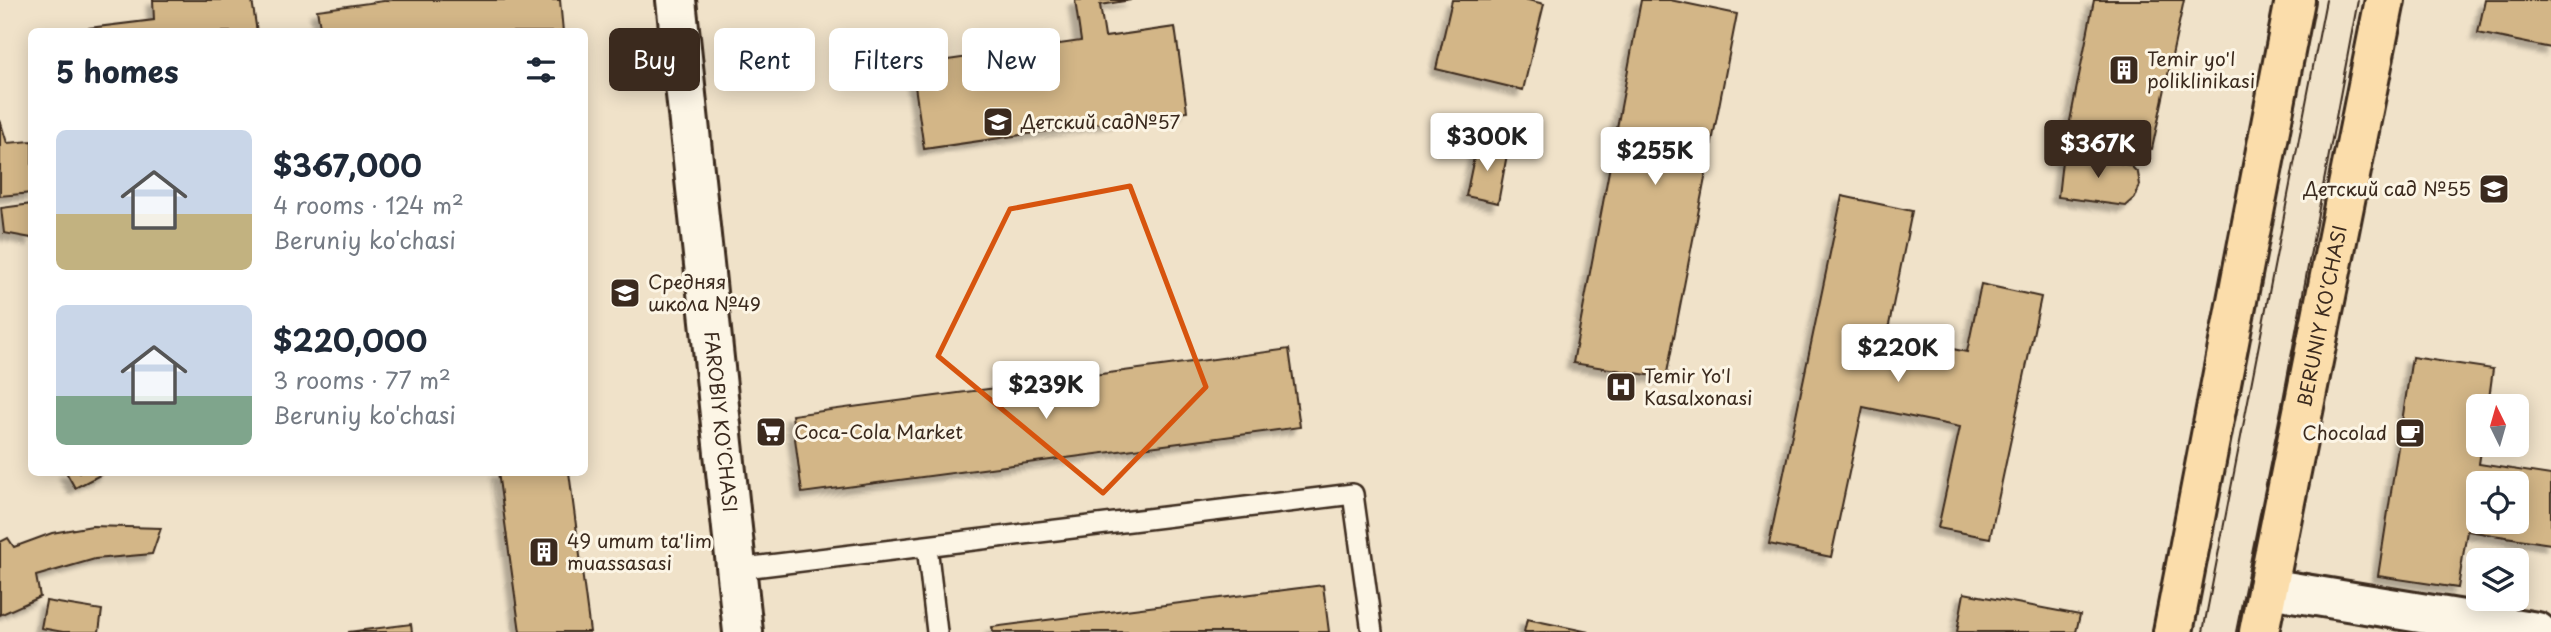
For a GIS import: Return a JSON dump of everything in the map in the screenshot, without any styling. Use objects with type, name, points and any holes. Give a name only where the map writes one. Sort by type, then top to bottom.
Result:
[{"type":"main road","points":[[2173,632],[2295,0]]},
{"type":"main road","name":"BERUNIY KO'CHASI","points":[[2259,632],[2385,0]]},
{"type":"street","name":"FAROBIY KO'CHASI","points":[[676,0],[743,632]]},
{"type":"street","points":[[2268,588],[2537,632]]},
{"type":"lane","points":[[736,569],[1353,494],[1372,632]]},
{"type":"lane","points":[[927,546],[937,632]]},
{"type":"highlighted area","points":[[1130,186],[1206,387],[1103,493],[938,356],[1010,209]]},
{"type":"building","points":[[153,0],[252,0],[256,28],[89,28],[154,20]]},
{"type":"building","points":[[391,0],[560,0],[563,28],[320,28],[317,10]]},
{"type":"building","points":[[1075,0],[1131,0],[1100,5],[1105,37],[1175,27],[1187,111],[924,149],[916,91],[948,91],[948,60],[962,58],[962,91],[1060,91],[1060,44],[1081,41]]},
{"type":"building","points":[[1452,0],[1528,0],[1544,4],[1523,90],[1436,69]]},
{"type":"building","points":[[1641,0],[1670,0],[1737,14],[1666,378],[1573,363]]},
{"type":"building","name":"Temir yo'l poliklinikasi","points":[[2094,0],[2184,0],[2152,149],[2066,141]]},
{"type":"building","points":[[2485,0],[2551,0],[2551,48],[2478,33]]},
{"type":"building","points":[[0,120],[7,143],[28,141],[28,193],[0,196]]},
{"type":"building","points":[[1477,143],[1508,149],[1498,203],[1466,196]]},
{"type":"building","points":[[2063,152],[2130,165],[2138,173],[2140,185],[2135,198],[2126,206],[2058,197]]},
{"type":"building","points":[[1842,196],[1912,211],[1887,335],[1967,352],[1981,284],[2041,297],[1990,538],[1938,528],[1960,427],[1863,407],[1831,557],[1769,544]]},
{"type":"building","points":[[28,205],[28,237],[4,233],[1,208]]},
{"type":"building","points":[[1289,349],[1300,427],[802,493],[792,415]]},
{"type":"building","points":[[2412,357],[2493,369],[2490,394],[2466,394],[2466,457],[2480,457],[2479,464],[2525,471],[2466,471],[2467,534],[2458,588],[2378,576]]},
{"type":"building","points":[[2529,472],[2551,475],[2551,544],[2486,534],[2529,534]]},
{"type":"building","points":[[68,476],[98,476],[75,488]]},
{"type":"building","name":"49 umum ta'lim muassasasi","points":[[499,476],[570,476],[590,632],[520,632]]},
{"type":"building","points":[[92,526],[161,528],[152,554],[95,559],[36,576],[40,597],[0,615],[0,542],[8,538],[14,547],[52,533]]},
{"type":"building","points":[[1323,585],[1329,632],[993,632],[992,627]]},
{"type":"building","points":[[1964,593],[2080,615],[2076,632],[1957,632]]},
{"type":"building","points":[[46,601],[102,610],[99,632],[63,632],[41,628]]},
{"type":"building","points":[[1527,619],[1589,632],[1524,632]]},
{"type":"building","points":[[411,624],[412,632],[348,632]]},
{"type":"tram line","points":[[2203,632],[2326,0]]},
{"type":"tram line","points":[[2236,632],[2283,400],[2358,0]]},
{"type":"place","name":"Temir yo'l poliklinikasi","points":[[2124,70]]},
{"type":"place","name":"Детский сад№57","points":[[998,122]]},
{"type":"place","name":"Детский сад №55","points":[[2494,189]]},
{"type":"place","name":"Средняя школа №49","points":[[625,293]]},
{"type":"place","name":"Temir Yo'l Kasalxonasi","points":[[1621,387]]},
{"type":"place","name":"Coca-Cola Market","points":[[771,432]]},
{"type":"place","name":"Chocolad","points":[[2410,433]]},
{"type":"place","name":"49 umum ta'lim muassasasi","points":[[544,552]]}]
